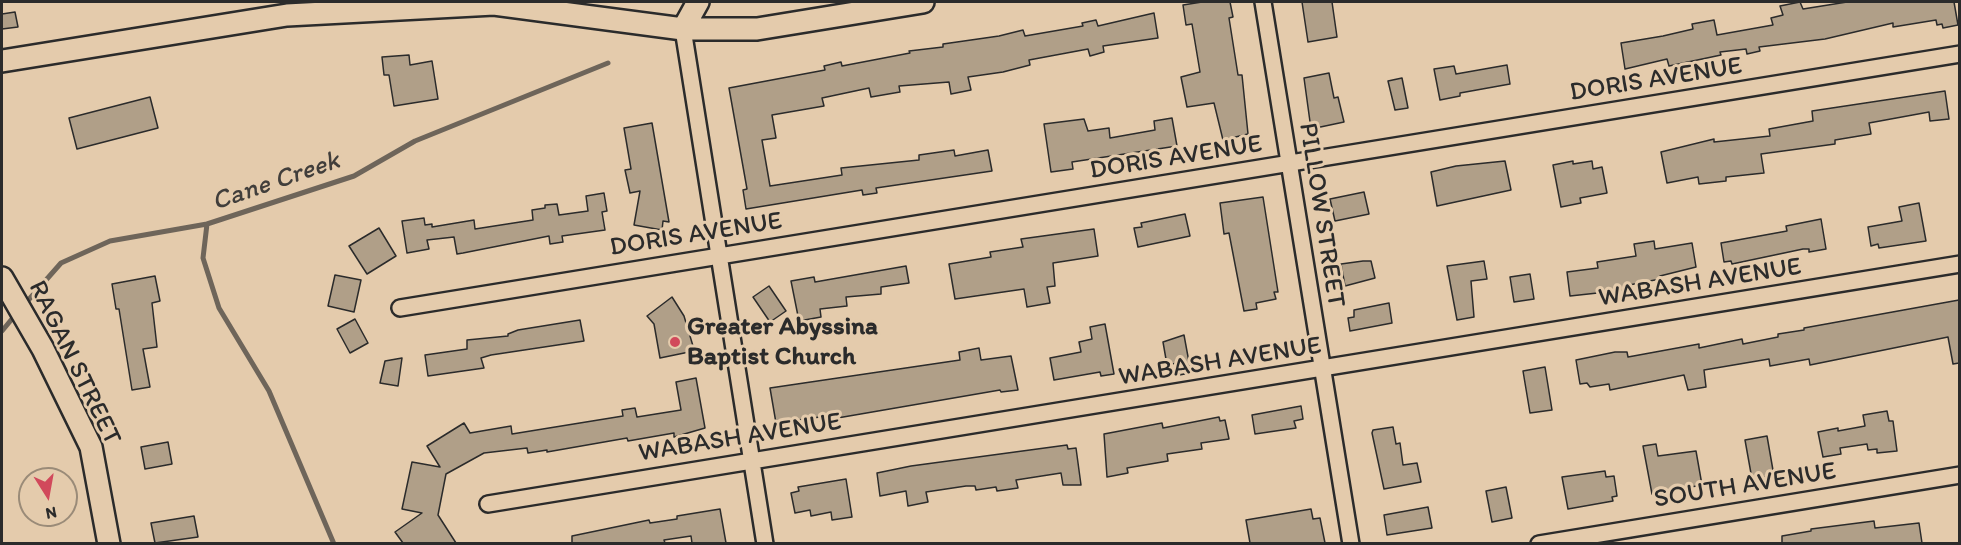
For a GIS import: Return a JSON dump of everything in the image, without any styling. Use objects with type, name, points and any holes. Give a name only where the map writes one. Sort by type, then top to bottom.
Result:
[{"type":"main road","points":[[683,29],[698,2]]},
{"type":"main road","points":[[2,61],[286,8],[495,3],[683,29],[757,29],[923,2]]},
{"type":"main road","name":"RAGAN STREET","points":[[2,278],[46,356],[91,447],[109,543]]},
{"type":"street","name":"PILLOW STREET","points":[[1263,2],[1351,543]]},
{"type":"street","points":[[683,29],[717,256],[765,543]]},
{"type":"street","name":"DORIS AVENUE","points":[[400,308],[1959,54]]},
{"type":"street","name":"WABASH AVENUE","points":[[488,504],[1322,370],[1959,264]]},
{"type":"street","name":"SOUTH AVENUE","points":[[1539,543],[1959,475]]},
{"type":"building","points":[[1230,2],[1233,17],[1229,18],[1238,75],[1242,75],[1248,134],[1223,140],[1214,103],[1187,107],[1181,77],[1200,72],[1192,24],[1186,25],[1183,5]]},
{"type":"building","points":[[1302,2],[1332,2],[1337,37],[1308,42]]},
{"type":"building","points":[[1800,2],[1803,9],[1847,2],[1954,2],[1958,25],[1943,28],[1942,24],[1937,25],[1936,20],[1893,27],[1893,23],[1825,39],[1759,47],[1760,51],[1747,54],[1746,49],[1720,52],[1721,55],[1669,66],[1667,59],[1625,69],[1621,43],[1693,29],[1692,24],[1714,20],[1717,35],[1773,25],[1771,18],[1783,15],[1780,6]]},
{"type":"building","points":[[15,12],[18,27],[2,29],[2,14]]},
{"type":"building","points":[[1154,13],[1158,38],[1103,46],[1104,52],[1090,56],[1088,49],[1029,60],[1030,65],[968,77],[971,90],[951,94],[949,82],[899,86],[900,92],[871,97],[869,88],[822,98],[824,106],[772,115],[776,138],[762,140],[770,186],[842,175],[841,168],[919,160],[919,155],[954,150],[955,156],[988,150],[992,171],[876,188],[877,193],[863,195],[862,190],[746,209],[743,190],[747,189],[729,88],[825,70],[824,66],[841,62],[842,66],[910,53],[909,51],[943,47],[943,44],[1023,30],[1025,36],[1083,26],[1082,23],[1096,20],[1098,26]]},
{"type":"building","points":[[409,55],[410,65],[432,61],[438,99],[394,106],[389,75],[384,75],[382,57]]},
{"type":"building","points":[[1507,65],[1510,84],[1460,93],[1460,96],[1440,100],[1434,69],[1454,66],[1456,74]]},
{"type":"building","points":[[1329,73],[1334,98],[1338,97],[1344,122],[1311,129],[1304,78]]},
{"type":"building","points":[[1402,78],[1408,108],[1395,110],[1388,81]]},
{"type":"building","points":[[1945,91],[1949,119],[1930,121],[1929,112],[1869,123],[1871,134],[1835,140],[1835,144],[1761,154],[1764,173],[1726,177],[1726,181],[1699,184],[1698,177],[1667,183],[1661,152],[1714,139],[1714,142],[1770,136],[1769,129],[1813,121],[1812,111]]},
{"type":"building","points":[[150,97],[158,128],[77,149],[69,118]]},
{"type":"building","points":[[1172,118],[1177,146],[1072,162],[1073,169],[1051,172],[1044,124],[1084,119],[1088,131],[1109,128],[1110,138],[1155,130],[1154,121]]},
{"type":"building","points":[[652,123],[669,222],[663,221],[662,230],[634,225],[640,191],[630,193],[625,170],[631,169],[624,128]]},
{"type":"building","points":[[1505,161],[1511,190],[1437,206],[1431,172],[1456,166]]},
{"type":"building","points":[[1573,161],[1573,164],[1592,161],[1593,169],[1602,167],[1607,193],[1580,198],[1581,203],[1561,207],[1553,165]]},
{"type":"building","points":[[1364,192],[1369,214],[1335,221],[1330,199]]},
{"type":"building","points":[[604,193],[607,211],[602,212],[605,230],[562,236],[563,242],[550,244],[549,236],[457,254],[454,237],[427,240],[429,249],[407,253],[402,221],[424,218],[425,225],[432,224],[432,227],[474,220],[475,229],[533,220],[532,210],[545,208],[545,205],[557,204],[559,215],[588,211],[586,196]]},
{"type":"building","points":[[1263,197],[1278,292],[1274,292],[1276,299],[1256,303],[1257,309],[1244,311],[1229,233],[1224,234],[1220,203]]},
{"type":"building","points":[[1919,203],[1926,241],[1879,248],[1878,244],[1871,246],[1868,227],[1902,221],[1899,207]]},
{"type":"building","points":[[1185,214],[1190,236],[1138,247],[1134,228],[1142,227],[1141,223]]},
{"type":"building","points":[[1821,219],[1826,249],[1809,252],[1809,249],[1803,249],[1732,264],[1731,261],[1724,262],[1721,243],[1787,231],[1786,226]]},
{"type":"building","points":[[379,228],[396,256],[367,274],[349,246]]},
{"type":"building","points":[[1094,229],[1098,256],[1053,263],[1055,286],[1047,287],[1050,303],[1027,307],[1024,289],[955,299],[949,264],[991,257],[990,252],[1023,247],[1021,239]]},
{"type":"building","points":[[1654,241],[1655,249],[1692,243],[1696,267],[1660,276],[1660,279],[1624,286],[1625,290],[1570,296],[1567,272],[1598,268],[1597,262],[1636,256],[1634,244]]},
{"type":"building","points":[[1371,261],[1375,278],[1345,286],[1341,264]]},
{"type":"building","points":[[1484,261],[1487,279],[1471,281],[1474,317],[1457,320],[1447,266]]},
{"type":"building","points":[[906,266],[909,283],[881,287],[881,294],[846,297],[847,306],[820,309],[821,317],[799,321],[791,281],[814,277],[815,282]]},
{"type":"building","points":[[1530,274],[1534,299],[1514,302],[1510,277]]},
{"type":"building","points":[[335,275],[361,280],[354,312],[328,306]]},
{"type":"building","points":[[155,276],[160,301],[152,303],[157,347],[143,349],[150,387],[132,390],[119,309],[116,309],[112,284]]},
{"type":"building","points":[[769,286],[786,311],[770,322],[753,297]]},
{"type":"building","points":[[672,297],[684,316],[693,346],[688,348],[689,352],[660,358],[654,324],[647,316]]},
{"type":"building","points":[[1959,300],[1959,363],[1953,364],[1948,337],[1810,365],[1809,359],[1770,366],[1769,359],[1704,370],[1706,387],[1688,390],[1684,375],[1610,390],[1609,384],[1590,387],[1587,383],[1580,384],[1576,360],[1615,352],[1627,352],[1628,357],[1699,344],[1699,348],[1742,339],[1743,344],[1778,337],[1778,334],[1804,330],[1804,328]]},
{"type":"building","points":[[1389,303],[1392,323],[1350,331],[1348,318],[1354,317],[1354,310]]},
{"type":"building","points":[[355,319],[368,343],[350,353],[337,329]]},
{"type":"building","points":[[580,320],[584,341],[491,355],[481,358],[484,368],[428,376],[425,355],[467,349],[467,340],[508,336],[518,330]]},
{"type":"building","points":[[1105,324],[1114,374],[1101,376],[1100,372],[1054,380],[1050,358],[1081,352],[1079,342],[1092,339],[1090,327]]},
{"type":"building","points":[[1184,335],[1191,373],[1179,375],[1177,363],[1167,365],[1163,342]]},
{"type":"building","points":[[979,348],[981,360],[1011,356],[1018,390],[1001,392],[1000,390],[820,421],[820,417],[776,423],[770,388],[960,360],[959,352]]},
{"type":"building","points":[[402,358],[398,386],[380,383],[385,361]]},
{"type":"building","points":[[1545,367],[1552,410],[1530,413],[1523,371]]},
{"type":"building","points":[[696,378],[705,428],[674,437],[674,433],[628,441],[627,438],[547,452],[547,450],[528,453],[527,448],[484,453],[446,474],[438,515],[456,543],[403,543],[395,532],[422,513],[402,509],[412,462],[440,467],[427,446],[464,423],[470,433],[511,426],[512,434],[623,416],[622,410],[635,408],[637,417],[681,410],[676,382]]},
{"type":"building","points":[[1301,406],[1303,419],[1294,421],[1296,428],[1255,434],[1252,415]]},
{"type":"building","points":[[1887,411],[1889,421],[1893,421],[1897,451],[1877,453],[1877,449],[1868,450],[1867,444],[1840,448],[1841,454],[1823,457],[1818,432],[1865,426],[1863,415]]},
{"type":"building","points":[[1219,417],[1220,421],[1225,420],[1229,439],[1201,443],[1202,449],[1167,454],[1168,461],[1127,468],[1128,473],[1107,477],[1104,434],[1162,423],[1163,428]]},
{"type":"building","points":[[1393,427],[1396,444],[1400,443],[1403,465],[1417,463],[1421,482],[1384,489],[1372,433],[1373,430]]},
{"type":"building","points":[[1767,436],[1774,476],[1752,479],[1745,440]]},
{"type":"building","points":[[168,442],[172,464],[145,469],[141,447]]},
{"type":"building","points":[[1656,444],[1658,456],[1696,451],[1702,485],[1652,494],[1643,446]]},
{"type":"building","points":[[1067,445],[1068,449],[1076,448],[1081,485],[1063,485],[1061,473],[1016,480],[1018,488],[997,491],[996,487],[976,490],[975,486],[966,486],[926,492],[928,502],[908,506],[906,491],[880,496],[877,473],[911,466]]},
{"type":"building","points":[[1605,471],[1606,477],[1614,476],[1617,496],[1612,497],[1613,501],[1568,509],[1562,477]]},
{"type":"building","points":[[846,479],[852,517],[832,520],[831,512],[811,516],[810,510],[795,513],[791,493],[799,491],[798,487]]},
{"type":"building","points":[[1506,487],[1512,518],[1492,522],[1486,491]]},
{"type":"building","points":[[1428,507],[1432,528],[1387,535],[1384,515]]},
{"type":"building","points":[[720,509],[726,543],[692,543],[691,536],[664,540],[665,543],[572,543],[572,536],[649,520],[650,523],[677,519],[677,516]]},
{"type":"building","points":[[1311,509],[1313,519],[1320,518],[1325,543],[1250,543],[1246,520]]},
{"type":"building","points":[[194,516],[198,537],[155,543],[151,523]]},
{"type":"building","points":[[1874,521],[1875,528],[1919,523],[1922,543],[1782,543],[1782,536],[1811,531],[1811,529]]},
{"type":"waterway","name":"Cane Creek","points":[[334,544],[269,391],[219,308],[203,258],[207,224],[354,176],[415,141],[608,63]]},
{"type":"waterway","points":[[24,305],[61,263],[110,241],[207,224]]},
{"type":"waterway","points":[[2,331],[16,314]]},
{"type":"place","name":"Greater Abyssina Baptist Church","points":[[675,342]]}]
